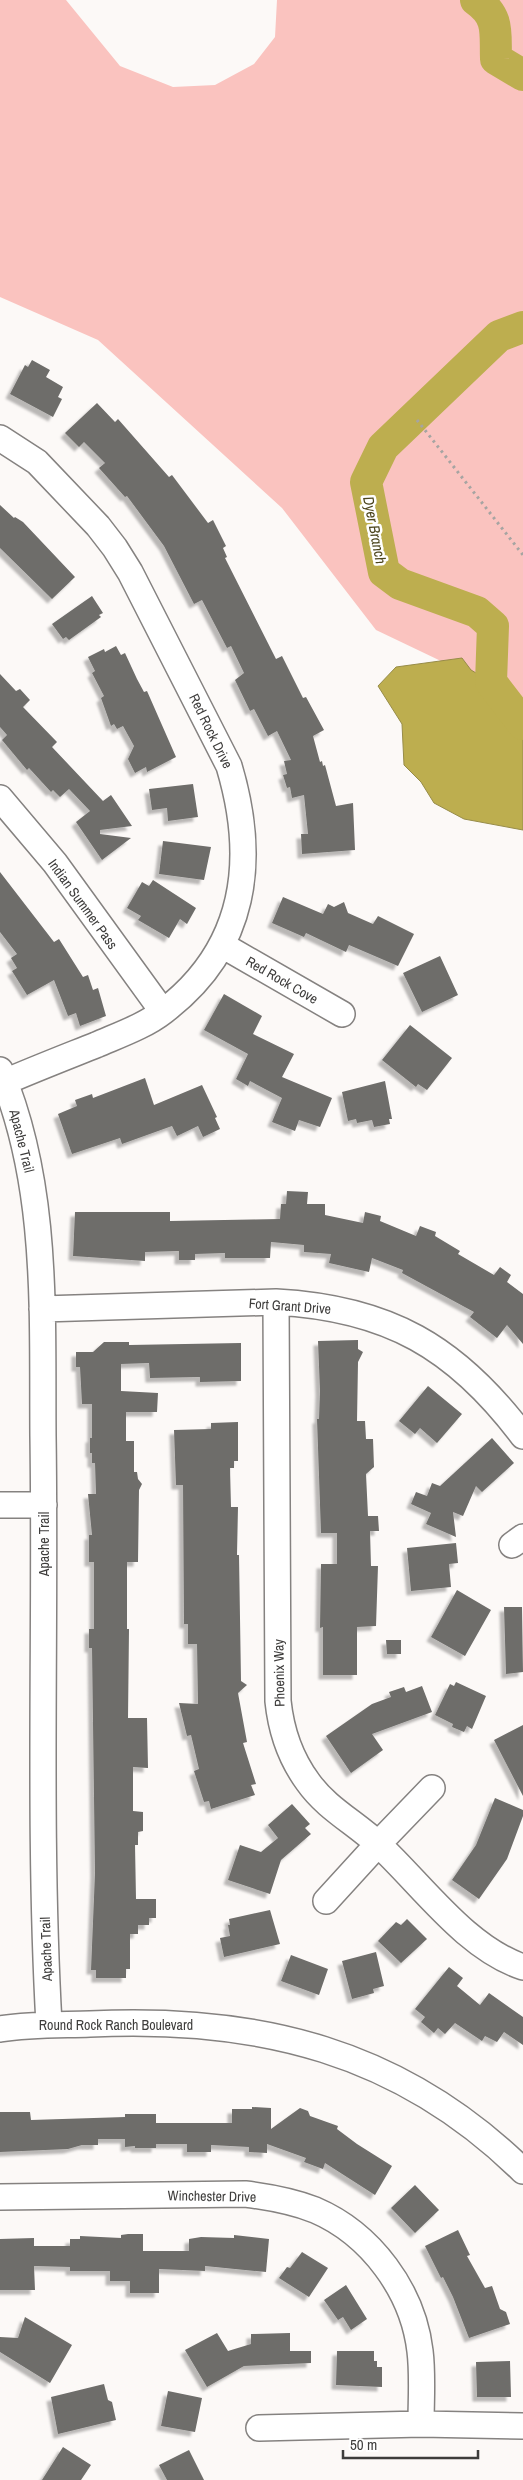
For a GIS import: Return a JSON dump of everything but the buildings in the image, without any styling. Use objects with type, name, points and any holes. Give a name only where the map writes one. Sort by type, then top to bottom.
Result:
[{"type":"street","name":"Red Rock Drive","points":[[0,438],[37,462],[98,526],[130,572],[229,766],[238,797],[244,830],[244,862],[240,896],[222,945],[209,966],[194,984],[163,1012],[125,1033],[2,1076]]},
{"type":"street","name":"Indian Summer Pass","points":[[0,798],[54,863],[163,1012]]},
{"type":"street","name":"Red Rock Cove","points":[[222,945],[342,1014]]},
{"type":"street","name":"Apache Trail","points":[[2,1076],[17,1114],[31,1178],[39,1244],[42,1309],[44,1505],[43,1822],[45,1958],[49,2024]]},
{"type":"street","name":"Fort Grant Drive","points":[[42,1309],[276,1302],[339,1309],[371,1317],[401,1329],[437,1350],[481,1385],[523,1436]]},
{"type":"street","name":"Phoenix Way","points":[[276,1302],[280,1716],[293,1756],[308,1782],[326,1804],[378,1844],[471,1937],[492,1953],[523,1967]]},
{"type":"street","points":[[0,1505],[44,1505]]},
{"type":"street","points":[[326,1901],[432,1788]]},
{"type":"street","name":"Round Rock Ranch Boulevard","points":[[0,2029],[49,2024],[158,2022],[206,2025],[254,2032],[333,2051],[379,2069],[423,2092],[464,2119],[523,2171]]},
{"type":"street","name":"Winchester Drive","points":[[0,2197],[245,2194],[274,2198],[317,2211],[343,2225],[367,2245],[395,2280],[409,2306],[420,2350],[422,2380],[420,2424]]},
{"type":"street","points":[[259,2428],[420,2424],[523,2426]]},
{"type":"path","points":[[417,420],[523,555]]},
{"type":"shaded area","points":[[0,0],[66,0],[120,66],[173,87],[215,85],[254,64],[275,37],[277,0],[523,0],[523,721],[443,662],[376,630],[282,508],[98,340],[0,297]]},
{"type":"shaded area","points":[[462,658],[471,670],[491,682],[523,715],[523,830],[464,819],[434,803],[421,782],[404,765],[402,724],[378,686],[396,667]]},
{"type":"waterway","name":"Dyer Branch","points":[[476,0],[484,6],[493,19],[496,33],[496,59],[523,75]]},
{"type":"waterway","name":"Dyer Branch","points":[[523,327],[499,336],[383,447],[366,482],[384,572],[400,584],[477,612],[493,626],[491,682],[523,724]]}]
